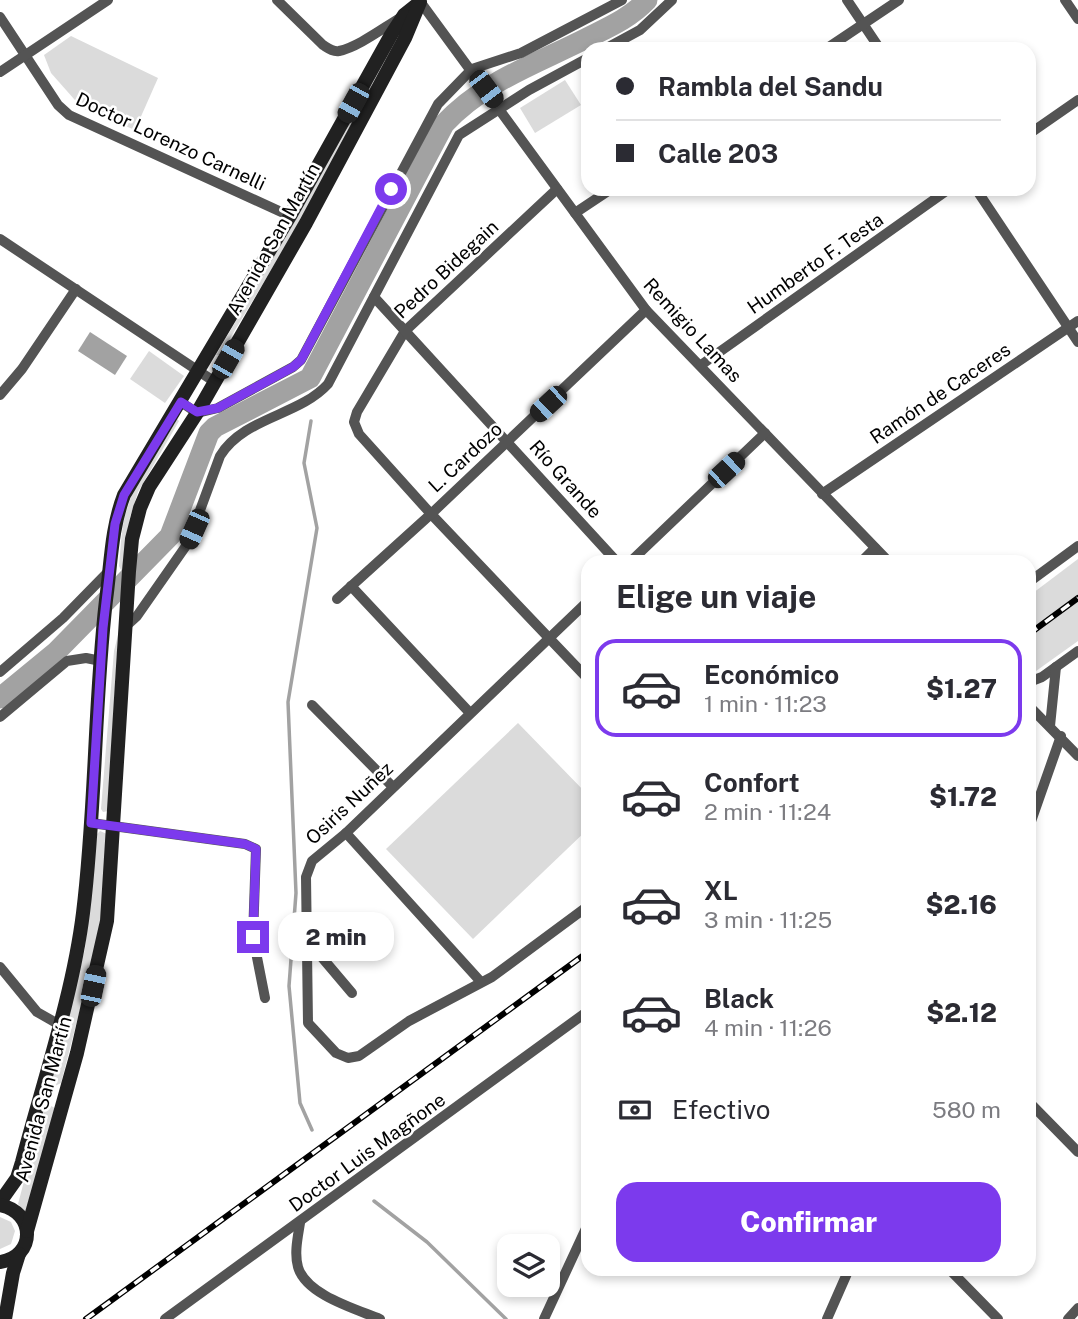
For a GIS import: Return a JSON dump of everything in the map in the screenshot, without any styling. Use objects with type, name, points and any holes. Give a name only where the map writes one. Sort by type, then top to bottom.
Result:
[{"type":"street","points":[[0,72],[108,0]]},
{"type":"street","points":[[277,0],[323,45],[339,51],[367,38],[404,15],[420,1]]},
{"type":"street","points":[[181,402],[197,412],[218,408],[301,360],[430,115],[474,72],[521,53],[622,0]]},
{"type":"street","points":[[618,42],[640,30],[672,0]]},
{"type":"street","points":[[847,0],[875,42]]},
{"type":"street","points":[[836,42],[899,0]]},
{"type":"street","points":[[1065,0],[1078,19]]},
{"type":"street","name":"Remigio Lamas","points":[[420,1],[646,310],[882,555]]},
{"type":"street","name":"Avenida San Martín","points":[[5,1319],[13,1273],[24,1247],[64,1100],[107,921],[129,571],[132,539],[140,508],[149,488],[215,382],[312,212],[405,38],[420,1]]},
{"type":"street","name":"Avenida San Martín","points":[[27,1231],[19,1214],[0,1204],[17,1178],[58,1024],[82,915],[91,823],[103,628],[115,524],[124,495],[290,216],[404,15]]},
{"type":"street","name":"Doctor Lorenzo Carnelli","points":[[0,17],[58,105],[69,116],[290,216]]},
{"type":"street","points":[[126,623],[137,616],[188,543],[220,456],[227,444],[237,435],[321,392],[328,383],[459,135],[498,106],[581,62]]},
{"type":"street","points":[[1036,129],[1078,100]]},
{"type":"street","name":"Pedro Bidegain","points":[[431,513],[359,434],[354,422],[357,412],[405,331],[557,189]]},
{"type":"street","points":[[575,213],[600,196]]},
{"type":"street","name":"Humberto F. Testa","points":[[701,365],[939,196]]},
{"type":"street","points":[[981,196],[1073,325],[1078,342]]},
{"type":"street","points":[[0,239],[215,382]]},
{"type":"street","points":[[0,395],[22,369],[76,289]]},
{"type":"street","name":"Río Grande","points":[[374,297],[611,555]]},
{"type":"street","name":"L. Cardozo","points":[[337,599],[646,310]]},
{"type":"street","name":"Ramón de Caceres","points":[[822,494],[1073,325]]},
{"type":"street","points":[[637,555],[765,433]]},
{"type":"street","points":[[431,513],[581,671]]},
{"type":"street","points":[[1036,577],[1078,546]]},
{"type":"street","points":[[868,555],[875,548]]},
{"type":"street","points":[[0,672],[63,618],[108,571]]},
{"type":"street","points":[[351,586],[470,713]]},
{"type":"street","name":"Osiris Nuñez","points":[[481,982],[409,1021],[359,1056],[348,1058],[336,1053],[309,1023],[308,867],[581,608]]},
{"type":"street","points":[[1036,678],[1078,651]]},
{"type":"street","points":[[0,718],[67,661],[86,658],[101,661]]},
{"type":"street","points":[[1050,726],[1056,667]]},
{"type":"street","points":[[312,705],[392,786]]},
{"type":"street","points":[[1036,713],[1078,756]]},
{"type":"street","points":[[1036,807],[1061,736]]},
{"type":"street","points":[[91,823],[245,844],[256,849],[253,937],[265,998]]},
{"type":"street","points":[[346,833],[481,982],[492,977],[581,911]]},
{"type":"street","points":[[308,941],[352,993]]},
{"type":"street","points":[[0,967],[37,1012],[58,1024]]},
{"type":"street","name":"Doctor Luis Magñone","points":[[165,1319],[581,1016]]},
{"type":"street","points":[[40,1094],[64,1100]]},
{"type":"street","points":[[1036,1109],[1078,1152]]},
{"type":"street","points":[[300,1223],[298,1269],[308,1283],[323,1295],[380,1319]]},
{"type":"street","points":[[544,1319],[581,1239]]},
{"type":"street","points":[[0,1262],[19,1254]]},
{"type":"street","points":[[827,1319],[846,1276]]},
{"type":"street","points":[[956,1276],[998,1319]]},
{"type":"street","points":[[1068,1319],[1078,1308]]},
{"type":"shaded area","points":[[71,36],[158,78],[135,130],[82,108],[51,73],[44,55]]},
{"type":"shaded area","points":[[394,41],[396,42],[306,212],[220,355],[216,355],[302,209]]},
{"type":"shaded area","points":[[565,80],[581,105],[535,133],[520,108]]},
{"type":"shaded area","points":[[90,332],[127,356],[115,375],[78,351]]},
{"type":"shaded area","points":[[149,351],[184,376],[165,403],[130,379]]},
{"type":"shaded area","points":[[177,419],[179,421],[138,492],[130,517],[122,572],[119,566],[121,543],[128,506],[144,472]]},
{"type":"shaded area","points":[[1078,559],[1078,641],[1036,671],[1036,591]]},
{"type":"shaded area","points":[[118,635],[108,811],[103,812],[101,809],[114,651]]},
{"type":"shaded area","points":[[518,723],[581,788],[581,836],[473,939],[386,849]]},
{"type":"shaded area","points":[[100,831],[107,834],[101,915],[95,951],[61,1083],[55,1086],[52,1081],[85,949],[97,834]]},
{"type":"shaded area","points":[[47,1104],[55,1108],[27,1214],[18,1204],[44,1106]]},
{"type":"shaded area","points":[[0,1217],[11,1222],[15,1231],[11,1244],[0,1249]]},
{"type":"waterway","points":[[0,698],[55,653],[170,536],[209,433],[215,427],[310,378],[444,124],[493,85],[611,26],[634,12],[647,0]]},
{"type":"waterway","points":[[311,421],[304,463],[317,528],[288,702],[296,893],[289,986],[300,1103],[312,1130]]},
{"type":"waterway","points":[[374,1201],[427,1242],[506,1319]]},
{"type":"railway","points":[[1036,629],[1078,598]]},
{"type":"railway","points":[[86,1319],[581,957]]},
{"type":"route","points":[[253,937],[256,849],[245,844],[91,823],[111,543],[124,495],[181,402],[197,412],[218,408],[301,360],[391,189]]}]
